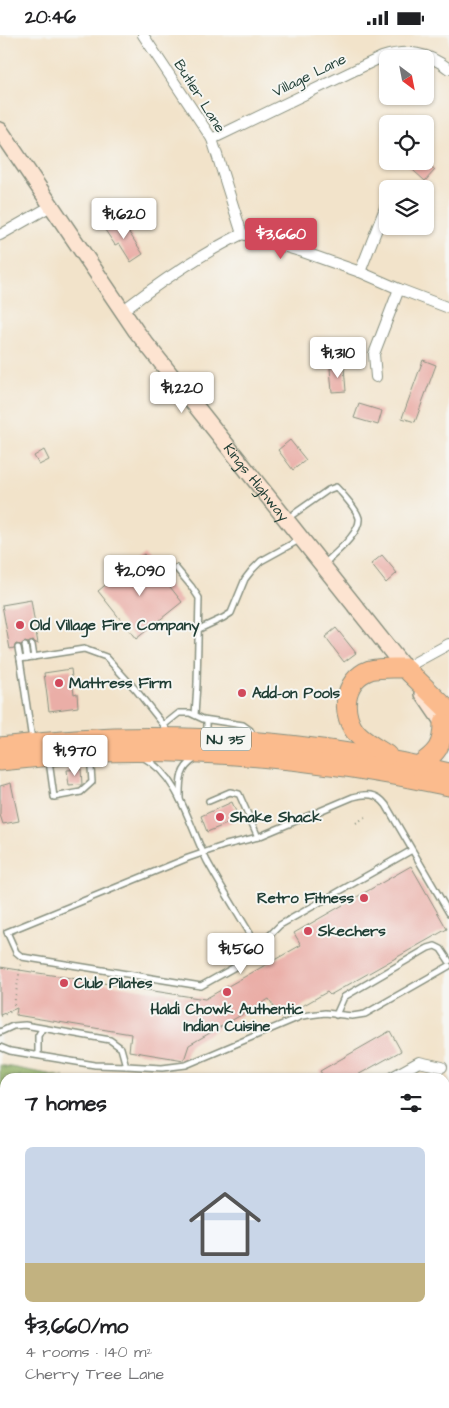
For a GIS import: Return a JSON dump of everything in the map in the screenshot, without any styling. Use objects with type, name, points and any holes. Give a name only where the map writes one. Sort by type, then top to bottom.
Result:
[{"type":"highway","points":[[395,761],[358,735],[346,713],[350,686],[362,673],[373,669],[405,667],[447,722],[439,747],[418,766]]},
{"type":"highway","name":"NJ 35","points":[[0,761],[39,752],[69,741],[169,731],[325,749],[395,761],[449,773]]},
{"type":"highway","name":"NJ 35","points":[[0,747],[39,752],[90,753],[130,751],[208,737],[294,759],[405,776],[449,786]]},
{"type":"street","name":"Butler Lane","points":[[143,35],[212,139],[242,234]]},
{"type":"street","name":"Village Lane","points":[[212,139],[392,53],[421,53],[449,69]]},
{"type":"street","name":"Kings Highway","points":[[0,130],[122,311],[155,355],[405,667]]},
{"type":"street","points":[[0,235],[51,206]]},
{"type":"street","points":[[360,272],[379,223]]},
{"type":"street","points":[[122,311],[141,296],[212,249],[242,234],[303,252],[360,272],[449,308]]},
{"type":"street","points":[[376,377],[374,354],[399,289]]},
{"type":"street","points":[[405,667],[448,648]]},
{"type":"street","points":[[399,1073],[418,1062],[442,1067]]},
{"type":"lane","points":[[287,519],[328,490],[336,487],[343,494],[359,517],[358,523],[347,542],[323,565]]},
{"type":"lane","points":[[199,629],[224,619],[231,613],[245,579],[261,561],[302,538]]},
{"type":"lane","points":[[176,568],[199,598],[198,683],[195,715],[208,737],[198,757],[184,768],[180,778],[180,799]]},
{"type":"lane","points":[[32,645],[34,657]]},
{"type":"lane","points":[[25,646],[27,658]]},
{"type":"lane","points":[[18,648],[39,752],[54,797],[81,793],[92,782],[90,753]]},
{"type":"lane","points":[[20,659],[84,649],[96,652],[106,657],[169,731],[179,713],[195,715]]},
{"type":"lane","points":[[130,751],[158,768],[180,799],[203,852],[258,947]]},
{"type":"lane","points":[[209,801],[230,792],[239,794],[258,837]]},
{"type":"lane","points":[[412,850],[280,925],[242,963],[201,986],[22,957],[16,952],[7,932],[203,852],[258,837],[353,797],[368,793],[383,800],[449,913]]},
{"type":"lane","points":[[336,1015],[344,997],[428,948],[435,946],[441,949],[449,961]]},
{"type":"lane","points":[[0,1047],[10,1051],[95,1065],[162,1068],[186,1065],[302,1016],[325,1013],[352,1016],[365,1014],[449,966]]},
{"type":"lane","points":[[0,1032],[13,1026],[25,1025],[110,1040],[121,1048],[126,1066]]},
{"type":"lane","points":[[38,1055],[38,1036],[42,1029]]},
{"type":"path","points":[[356,823],[367,816]]},
{"type":"path","points":[[0,1016],[12,1011],[22,957]]},
{"type":"green space","points":[[0,1065],[43,1073],[0,1073]]},
{"type":"building","points":[[413,170],[435,170],[426,180]]},
{"type":"building","points":[[121,220],[143,254],[131,262],[119,243],[115,245],[105,230]]},
{"type":"building","points":[[423,360],[436,365],[415,422],[402,418]]},
{"type":"building","points":[[344,367],[346,391],[332,392],[330,368]]},
{"type":"building","points":[[359,404],[382,411],[378,425],[354,418]]},
{"type":"building","points":[[290,440],[306,460],[293,470],[278,450]]},
{"type":"building","points":[[44,450],[49,460],[39,465],[34,456]]},
{"type":"building","points":[[144,554],[182,602],[136,639],[98,591]]},
{"type":"building","points":[[382,555],[397,573],[386,583],[371,564]]},
{"type":"building","name":"Old Village Fire Company","points":[[31,600],[38,644],[33,641],[25,642],[21,645],[16,644],[14,648],[10,649],[2,605]]},
{"type":"building","points":[[336,628],[356,653],[344,662],[325,637]]},
{"type":"building","name":"Mattress Firm","points":[[71,669],[74,694],[77,693],[78,707],[49,711],[44,673]]},
{"type":"building","points":[[81,769],[82,785],[69,786],[67,770]]},
{"type":"building","points":[[11,783],[19,821],[3,824],[0,815],[0,786]]},
{"type":"building","name":"Shake Shack","points":[[232,802],[239,819],[207,832],[201,816]]},
{"type":"building","points":[[411,866],[447,929],[330,995],[327,992],[281,1018],[269,999],[189,1045],[184,1060],[129,1051],[131,1034],[16,1015],[17,1008],[0,1015],[0,967],[205,999],[301,945],[294,933]]},
{"type":"building","points":[[390,1031],[401,1051],[361,1073],[321,1073],[320,1071]]},
{"type":"place","name":"Old Village Fire Company","points":[[20,625]]},
{"type":"place","name":"Mattress Firm","points":[[59,683]]},
{"type":"place","name":"Add-on Pools","points":[[242,693]]},
{"type":"place","name":"Shake Shack","points":[[220,817]]},
{"type":"place","name":"Retro Fitness","points":[[364,898]]},
{"type":"place","name":"Skechers","points":[[308,931]]},
{"type":"place","name":"Club Pilates","points":[[64,983]]},
{"type":"place","name":"Haldi Chowk Authentic Indian Cuisine","points":[[227,992]]}]
